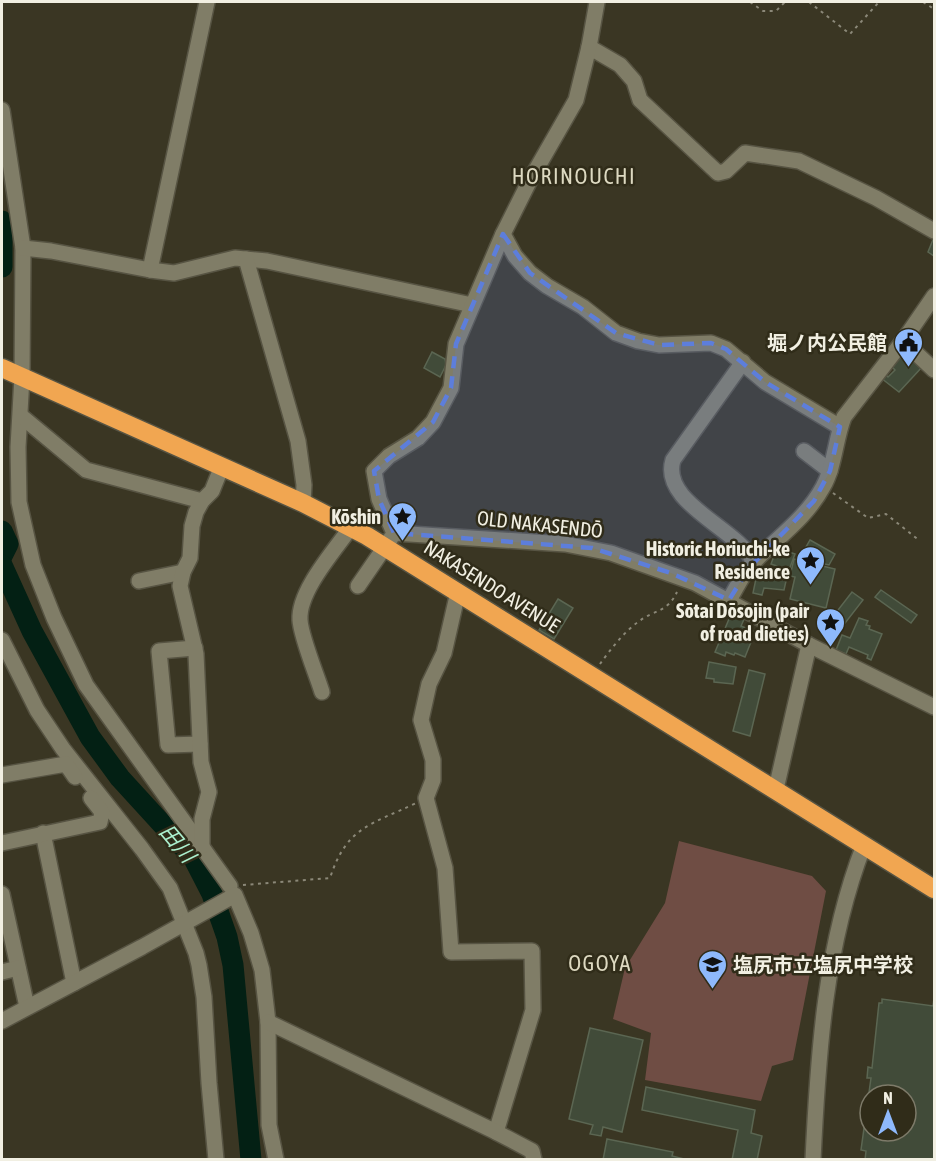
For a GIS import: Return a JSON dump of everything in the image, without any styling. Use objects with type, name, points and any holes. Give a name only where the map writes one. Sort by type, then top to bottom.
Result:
[{"type":"highway","name":"NAKASENDO AVENUE","points":[[14,373],[303,503],[351,527],[390,540],[458,592],[934,889]]},
{"type":"street","points":[[150,270],[207,2]]},
{"type":"street","points":[[358,586],[390,540],[374,471],[389,456],[418,438],[433,422],[451,388],[456,344],[472,305],[529,182],[576,100],[597,2]]},
{"type":"street","points":[[589,47],[620,65],[634,81],[640,100],[718,173],[726,171],[745,153],[799,161],[876,198],[934,231]]},
{"type":"street","points":[[2,110],[23,248],[14,373],[21,416],[18,447],[19,502],[33,565],[54,618],[86,685],[202,846],[232,893],[252,933],[262,970],[268,1022],[269,1125],[276,1160]]},
{"type":"street","points":[[503,234],[515,256],[530,273],[583,307],[616,333],[638,341],[660,345],[711,343],[726,348],[765,382],[840,427]]},
{"type":"street","points":[[23,248],[174,273],[235,258],[267,261],[472,305]]},
{"type":"street","points":[[246,259],[298,441],[304,485],[303,503]]},
{"type":"street","points":[[729,600],[754,562],[798,521],[823,487],[830,471],[844,417],[903,341],[934,296]]},
{"type":"street","points":[[903,341],[934,370]]},
{"type":"street","points":[[743,362],[673,460],[670,470],[676,487],[687,500],[728,533],[750,554],[754,562]]},
{"type":"street","points":[[21,416],[86,470],[202,501]]},
{"type":"street","points":[[804,451],[830,471]]},
{"type":"street","points":[[202,846],[202,819],[209,792],[201,762],[195,648],[180,586],[189,558],[192,526],[202,501],[212,491],[222,466]]},
{"type":"street","points":[[322,692],[300,622],[301,609],[310,586],[351,527]]},
{"type":"street","name":"OLD NAKASENDŌ","points":[[390,540],[530,541],[592,548],[684,578],[729,600],[809,645],[934,707]]},
{"type":"street","points":[[139,581],[183,572]]},
{"type":"street","points":[[458,592],[444,653],[429,684],[421,720],[433,760],[433,780],[426,798],[445,868],[451,952],[532,951],[533,1010],[496,1132]]},
{"type":"street","points":[[2,640],[37,710],[63,749],[170,888],[184,922],[196,953],[204,997],[216,1160]]},
{"type":"street","points":[[776,789],[809,645]]},
{"type":"street","points":[[195,648],[159,651],[168,745],[200,744]]},
{"type":"street","points":[[2,776],[66,764],[102,812],[100,822],[2,843]]},
{"type":"street","points":[[43,833],[74,983]]},
{"type":"street","points":[[813,1160],[818,1067],[826,991],[851,879],[864,845]]},
{"type":"street","points":[[2,1021],[142,947],[232,893]]},
{"type":"street","points":[[3,903],[27,1007]]},
{"type":"street","points":[[2,972],[18,968]]},
{"type":"street","points":[[268,1022],[496,1132],[532,1151],[534,1160]]},
{"type":"path","points":[[750,2],[763,11],[776,11],[785,2]]},
{"type":"path","points":[[809,2],[850,34],[879,2]]},
{"type":"path","points":[[923,2],[934,9]]},
{"type":"path","points":[[823,487],[868,518],[886,514],[920,541]]},
{"type":"path","points":[[592,675],[607,653],[637,622],[672,604],[684,578]]},
{"type":"path","points":[[232,893],[330,878],[336,861],[348,840],[364,826],[426,798]]},
{"type":"highlighted area","points":[[503,234],[530,273],[616,333],[659,345],[711,343],[726,349],[765,382],[840,427],[830,471],[814,501],[749,568],[729,600],[671,573],[592,548],[394,533],[379,499],[374,471],[433,422],[451,388],[456,344]]},
{"type":"shaded area","points":[[679,841],[812,876],[826,891],[793,1060],[772,1066],[761,1101],[645,1080],[651,1033],[613,1019],[625,968],[665,903]]},
{"type":"building","points":[[934,237],[934,256],[928,252]]},
{"type":"building","points":[[906,350],[923,366],[899,392],[881,378],[885,374],[888,377],[895,370],[892,367]]},
{"type":"building","points":[[432,352],[445,359],[446,365],[440,377],[424,368]]},
{"type":"building","points":[[810,540],[835,554],[829,565],[816,562],[802,554]]},
{"type":"building","points":[[777,548],[795,554],[789,570],[771,564]]},
{"type":"building","points":[[794,559],[803,561],[802,568],[816,571],[818,565],[835,569],[826,608],[790,599],[795,577],[790,576]]},
{"type":"building","points":[[758,569],[784,573],[783,580],[786,581],[784,590],[764,588],[762,595],[753,593]]},
{"type":"building","points":[[881,590],[917,615],[911,623],[875,597]]},
{"type":"building","points":[[852,592],[863,600],[842,627],[831,619]]},
{"type":"building","points":[[558,599],[573,608],[554,639],[539,630]]},
{"type":"building","points":[[732,612],[745,617],[741,626],[755,632],[745,657],[726,652],[725,656],[715,652]]},
{"type":"building","points":[[859,618],[868,621],[866,625],[870,626],[869,629],[882,634],[871,660],[867,658],[868,655],[849,647],[846,654],[836,650],[842,635],[850,638]]},
{"type":"building","points":[[709,662],[736,667],[733,684],[714,682],[714,679],[706,678]]},
{"type":"building","points":[[749,670],[765,674],[750,736],[733,731]]},
{"type":"building","points":[[934,998],[934,1160],[865,1160],[866,1151],[861,1150],[862,1143],[918,1143],[918,1083],[870,1083],[871,1078],[867,1078],[868,1067],[872,1068],[879,1003],[882,1003],[882,999],[933,1006]]},
{"type":"building","points":[[590,1028],[643,1040],[622,1132],[603,1127],[601,1136],[590,1134],[593,1125],[569,1119]]},
{"type":"building","points":[[646,1087],[755,1110],[751,1133],[762,1136],[757,1160],[732,1160],[738,1130],[642,1110]]},
{"type":"building","points":[[607,1139],[673,1152],[672,1156],[688,1160],[603,1160]]},
{"type":"waterway","name":"田川","points":[[2,221],[2,267]]},
{"type":"waterway","name":"田川","points":[[2,531],[8,544],[2,556]]},
{"type":"waterway","name":"田川","points":[[2,565],[32,631],[90,737],[120,778],[194,859],[212,894],[227,937],[233,965],[251,1160]]},
{"type":"place","name":"堀ノ内公民館","points":[[908,368]]},
{"type":"place","name":"Kōshin","points":[[402,542]]},
{"type":"place","name":"Historic Horiuchi-ke Residence","points":[[811,586]]},
{"type":"place","name":"Sōtai Dōsojin (pair of road dieties)","points":[[830,648]]},
{"type":"place","name":"塩尻市立塩尻中学校","points":[[712,990]]},
{"type":"district","name":"HORINOUCHI","points":[[574,176]]},
{"type":"district","name":"OGOYA","points":[[600,963]]}]
